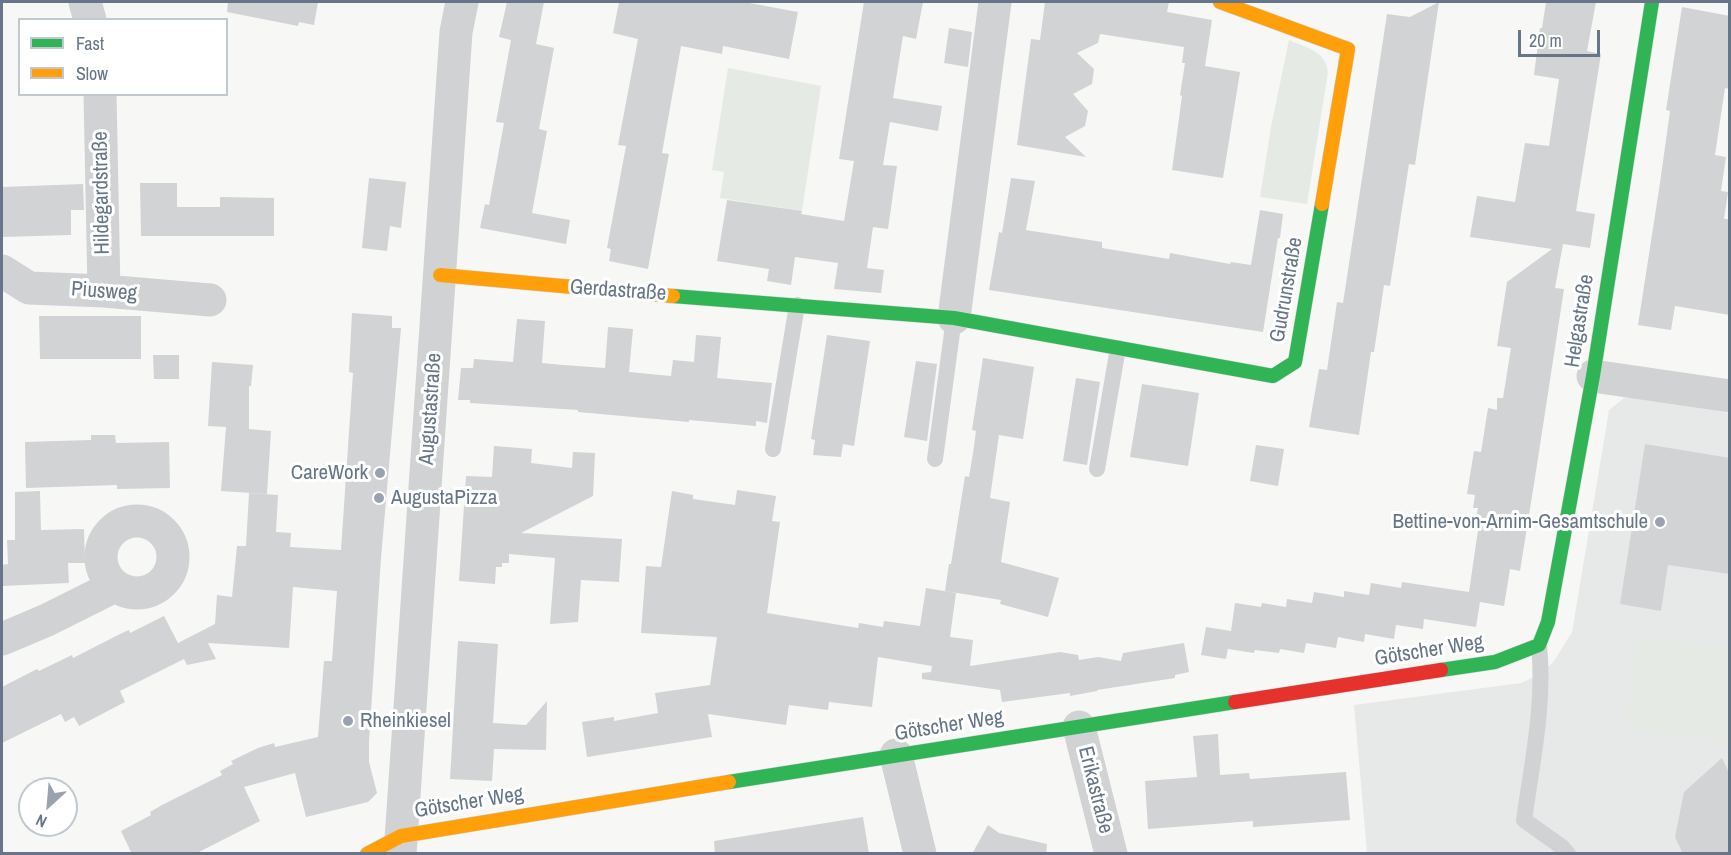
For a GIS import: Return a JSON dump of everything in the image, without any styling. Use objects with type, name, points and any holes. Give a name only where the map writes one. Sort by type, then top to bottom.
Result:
[{"type":"street","points":[[85,2],[89,18]]},
{"type":"street","name":"Augustastraße","points":[[401,845],[456,32],[462,2]]},
{"type":"street","points":[[954,318],[995,2]]},
{"type":"street","name":"Gudrunstraße","points":[[954,318],[1273,376],[1296,362],[1348,49],[1220,2]]},
{"type":"street","name":"Helgastraße","points":[[1539,645],[1548,622],[1593,376],[1652,2]]},
{"type":"street","name":"Hildegardstraße","points":[[100,96],[104,291]]},
{"type":"street","name":"Piusweg","points":[[2,271],[29,288],[104,291],[210,300]]},
{"type":"street","name":"Gerdastraße","points":[[440,275],[567,288],[954,318]]},
{"type":"street","points":[[1593,376],[1730,396]]},
{"type":"street","points":[[2,639],[47,620],[115,586]]},
{"type":"street","name":"Götscher Weg","points":[[367,854],[401,845],[896,755],[1495,662],[1539,645]]},
{"type":"street","name":"Erikastraße","points":[[1079,726],[1112,854]]},
{"type":"street","points":[[896,755],[920,854]]},
{"type":"lane","points":[[773,449],[796,304]]},
{"type":"lane","points":[[935,459],[954,318]]},
{"type":"lane","points":[[1097,470],[1118,348]]},
{"type":"lane","points":[[1539,645],[1542,673],[1541,695],[1524,820],[1562,847],[1568,854]]},
{"type":"shaded area","points":[[1289,40],[1319,54],[1328,72],[1307,204],[1260,197],[1271,127]]},
{"type":"shaded area","points":[[728,68],[821,86],[802,211],[720,198],[724,172],[712,170]]},
{"type":"shaded area","name":"Bettine-von-Arnim-Gesamtschule","points":[[1624,398],[1643,398],[1729,413],[1729,853],[1367,853],[1354,705],[1521,683],[1542,673],[1554,661],[1572,632],[1609,410]]},
{"type":"shaded area","points":[[1638,637],[1729,650],[1729,742],[1625,726]]},
{"type":"building","points":[[228,2],[318,2],[314,25],[299,22],[298,26],[227,12]]},
{"type":"building","points":[[507,2],[544,2],[536,44],[554,48],[539,129],[547,131],[532,213],[570,220],[566,244],[480,228],[485,204],[489,205],[504,123],[496,122],[511,40],[499,37]]},
{"type":"building","points":[[619,2],[744,2],[798,12],[789,59],[723,46],[722,54],[681,46],[662,153],[669,154],[648,269],[609,261],[611,249],[607,248],[626,146],[618,145],[638,39],[613,33]]},
{"type":"building","points":[[864,2],[923,2],[916,39],[903,36],[893,98],[942,106],[938,131],[890,122],[883,165],[897,166],[888,229],[873,227],[867,268],[884,270],[881,293],[834,289],[838,263],[795,257],[791,285],[767,281],[769,269],[717,261],[727,200],[802,211],[801,214],[844,221],[854,161],[839,159]]},
{"type":"building","points":[[1045,2],[1169,2],[1167,12],[1212,20],[1205,66],[1240,72],[1223,178],[1172,170],[1182,96],[1180,95],[1185,63],[1182,63],[1184,47],[1100,34],[1098,43],[1077,53],[1094,69],[1092,84],[1073,94],[1088,111],[1085,126],[1065,137],[1086,157],[1017,145],[1031,39],[1040,40]]},
{"type":"building","points":[[1439,2],[1415,165],[1409,164],[1390,286],[1384,285],[1374,352],[1371,352],[1359,435],[1309,427],[1319,369],[1327,370],[1337,302],[1343,303],[1387,14],[1410,17]]},
{"type":"building","points":[[1546,2],[1596,2],[1587,51],[1601,54],[1576,211],[1595,214],[1590,248],[1563,244],[1555,288],[1564,289],[1520,571],[1510,569],[1504,606],[1480,602],[1476,627],[1424,619],[1423,629],[1396,625],[1394,639],[1365,634],[1364,642],[1338,637],[1336,648],[1306,643],[1304,653],[1280,649],[1279,653],[1255,650],[1254,653],[1228,649],[1229,643],[1226,659],[1201,655],[1206,627],[1231,631],[1235,603],[1261,607],[1262,603],[1286,607],[1287,599],[1312,603],[1314,592],[1344,597],[1344,591],[1369,595],[1371,583],[1401,588],[1402,582],[1469,592],[1478,530],[1474,530],[1478,508],[1473,508],[1475,495],[1467,494],[1474,451],[1481,452],[1488,408],[1497,410],[1497,398],[1503,398],[1511,348],[1497,346],[1507,282],[1552,249],[1470,237],[1477,196],[1515,202],[1525,143],[1549,146],[1559,79],[1534,75]]},
{"type":"building","points":[[1682,7],[1730,16],[1730,89],[1725,88],[1715,155],[1726,157],[1721,191],[1728,192],[1724,219],[1730,219],[1730,315],[1675,306],[1671,330],[1638,325],[1670,111],[1666,110]]},
{"type":"building","points":[[949,28],[972,32],[968,67],[944,63]]},
{"type":"building","points":[[369,178],[406,182],[401,228],[390,226],[387,251],[362,248]]},
{"type":"building","points":[[1011,178],[1035,181],[1026,230],[1102,242],[1102,248],[1169,259],[1170,253],[1230,264],[1231,262],[1251,265],[1260,210],[1283,214],[1263,332],[989,290]]},
{"type":"building","points":[[140,183],[177,183],[177,207],[220,207],[220,197],[274,198],[274,236],[141,236]]},
{"type":"building","points":[[83,184],[84,210],[71,210],[71,235],[2,237],[2,187]]},
{"type":"building","points":[[352,313],[392,316],[392,328],[401,328],[381,558],[369,742],[369,762],[377,793],[368,802],[306,817],[295,773],[244,787],[260,821],[195,854],[132,854],[121,831],[151,815],[150,812],[162,805],[222,775],[220,771],[233,764],[231,761],[274,743],[275,747],[318,737],[324,661],[332,661],[337,591],[293,587],[289,648],[208,643],[216,659],[187,665],[184,659],[120,691],[125,702],[79,726],[74,717],[65,722],[61,714],[2,743],[2,687],[37,669],[39,671],[72,655],[73,658],[122,633],[129,630],[130,633],[164,616],[178,643],[215,624],[217,595],[232,597],[237,546],[246,546],[249,493],[278,495],[276,532],[291,533],[290,547],[341,550],[353,373],[349,372]]},
{"type":"building","points":[[39,316],[141,316],[141,359],[40,359]]},
{"type":"building","points":[[517,319],[545,321],[542,363],[605,368],[608,327],[633,329],[629,372],[671,376],[673,360],[694,362],[696,335],[721,337],[717,378],[772,383],[767,423],[756,421],[756,426],[689,420],[689,422],[578,412],[578,410],[470,403],[470,400],[458,400],[461,368],[473,368],[474,359],[513,362]]},
{"type":"building","points":[[827,335],[870,341],[854,446],[843,444],[841,457],[813,455],[815,440],[811,439]]},
{"type":"building","points":[[153,355],[179,355],[179,379],[154,379]]},
{"type":"building","points":[[983,358],[1034,367],[1023,439],[999,435],[990,498],[1010,502],[1001,562],[1059,578],[1048,617],[1000,604],[1001,600],[945,591],[965,476],[969,477],[973,453],[976,431],[972,430]]},
{"type":"building","points":[[916,361],[937,364],[927,441],[904,437]]},
{"type":"building","points":[[212,362],[253,365],[251,386],[249,386],[249,429],[271,431],[267,494],[221,491],[226,427],[208,426]]},
{"type":"building","points":[[1076,378],[1100,382],[1087,465],[1063,461]]},
{"type":"building","points":[[1142,384],[1199,393],[1188,466],[1130,457]]},
{"type":"building","points":[[91,435],[115,435],[116,443],[169,442],[170,488],[117,489],[117,485],[26,488],[25,442],[91,440]]},
{"type":"building","points":[[1645,444],[1730,458],[1730,574],[1668,565],[1661,611],[1620,604]]},
{"type":"building","points":[[1256,445],[1284,449],[1278,486],[1250,481]]},
{"type":"building","points":[[494,446],[532,449],[531,463],[572,468],[573,452],[595,453],[593,496],[521,533],[622,539],[619,582],[581,580],[578,622],[550,624],[555,558],[509,554],[509,563],[502,563],[502,567],[496,567],[495,584],[459,581],[466,476],[492,477]]},
{"type":"building","points":[[737,490],[776,496],[772,521],[780,522],[767,613],[858,628],[859,623],[883,627],[884,621],[920,626],[926,588],[956,593],[950,637],[973,640],[970,666],[1060,652],[1078,655],[1079,660],[1098,657],[1121,661],[1123,653],[1184,643],[1189,672],[1175,675],[1175,678],[1070,696],[1070,693],[1002,702],[1000,690],[922,679],[922,673],[931,672],[932,666],[878,657],[872,707],[829,702],[828,710],[789,705],[786,725],[708,714],[712,737],[587,757],[582,722],[614,717],[614,721],[658,713],[655,693],[710,685],[717,637],[641,633],[646,566],[661,567],[672,491],[693,495],[693,499],[735,505]]},
{"type":"building","points":[[40,491],[41,530],[84,529],[85,563],[68,563],[69,583],[2,586],[2,565],[8,564],[7,540],[15,540],[15,492]]},
{"type":"building","points":[[458,641],[498,644],[493,723],[526,725],[547,701],[546,750],[494,749],[492,781],[450,779]]},
{"type":"building","points":[[1218,734],[1220,775],[1249,773],[1250,779],[1346,772],[1350,820],[1253,827],[1253,821],[1148,829],[1145,781],[1197,777],[1193,736]]},
{"type":"building","points":[[1722,758],[1730,775],[1730,854],[1683,854],[1675,837],[1684,792]]},
{"type":"building","points":[[863,817],[869,854],[715,854],[714,841]]},
{"type":"building","points":[[988,825],[999,833],[1047,844],[1046,854],[972,854]]},
{"type":"traffic: fast","points":[[1441,670],[1495,662],[1539,645],[1548,622],[1593,376],[1652,2]]},
{"type":"traffic: fast","points":[[673,296],[954,318],[1273,376],[1295,362],[1322,204]]},
{"type":"traffic: fast","points":[[729,782],[1235,702]]},
{"type":"traffic: slow","points":[[1220,2],[1348,49],[1322,204]]},
{"type":"traffic: slow","points":[[440,275],[673,296]]},
{"type":"traffic: slow","points":[[367,854],[401,836],[729,782]]},
{"type":"traffic: jam","points":[[1235,702],[1441,670]]},
{"type":"place","name":"CareWork","points":[[380,473]]},
{"type":"place","name":"AugustaPizza","points":[[379,498]]},
{"type":"place","name":"Bettine-von-Arnim-Gesamtschule","points":[[1660,522]]},
{"type":"place","name":"Rheinkiesel","points":[[348,721]]}]
